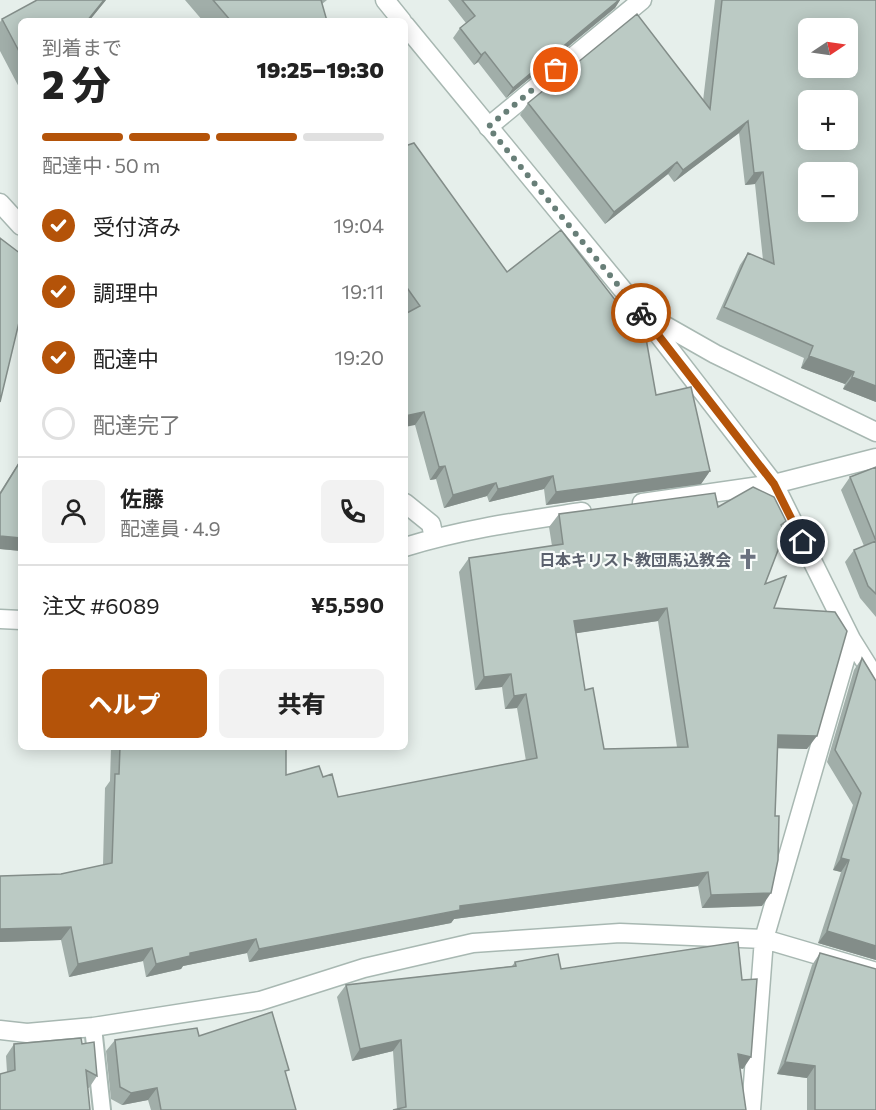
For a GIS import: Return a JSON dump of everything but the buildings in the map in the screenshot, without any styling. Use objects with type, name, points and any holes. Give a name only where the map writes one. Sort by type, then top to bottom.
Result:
[{"type":"street","points":[[385,0],[400,18]]},
{"type":"street","points":[[488,127],[642,0]]},
{"type":"street","points":[[408,29],[641,312],[774,484],[851,639],[876,679]]},
{"type":"street","points":[[641,312],[715,354],[876,432]]},
{"type":"street","points":[[622,506],[774,484],[876,458]]},
{"type":"street","points":[[408,505],[431,524],[434,538]]},
{"type":"street","points":[[408,546],[434,538],[511,522],[600,509]]},
{"type":"street","points":[[0,618],[18,620]]},
{"type":"street","points":[[751,1110],[764,939],[851,639]]},
{"type":"street","points":[[0,1030],[27,1033],[93,1027],[260,1001],[364,968],[473,943],[620,933],[764,939],[876,972]]},
{"type":"lane","points":[[93,1027],[102,1110]]},
{"type":"way so far","points":[[556,70],[488,127],[641,313]]},
{"type":"place","name":"日本キリスト教団馬込教会","points":[[748,559]]},
{"type":"route","points":[[641,313],[774,484],[803,542]]}]
